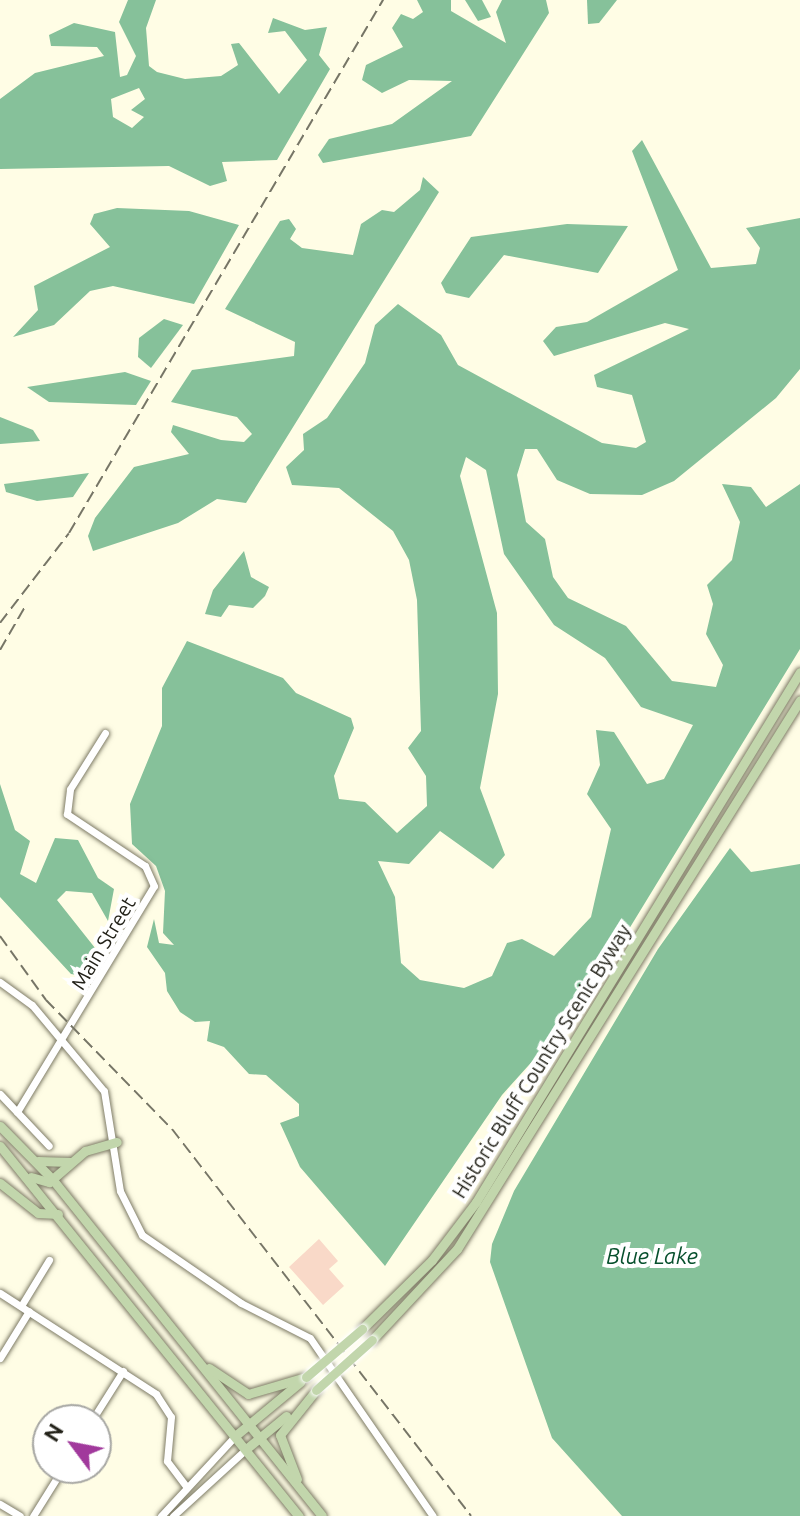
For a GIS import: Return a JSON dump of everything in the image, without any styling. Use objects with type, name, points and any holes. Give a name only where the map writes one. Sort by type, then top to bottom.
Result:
[{"type":"main road","name":"Historic Bluff Country Scenic Byway","points":[[235,1436],[362,1329],[432,1260],[476,1202],[800,672]]},
{"type":"main road","name":"Historic Bluff Country Scenic Byway","points":[[295,1409],[372,1340],[457,1249],[800,700]]},
{"type":"main road","points":[[0,1126],[53,1180],[190,1352],[252,1423],[259,1438],[322,1516]]},
{"type":"main road","points":[[33,1158],[51,1165],[73,1160],[117,1142]]},
{"type":"main road","points":[[0,1146],[299,1516]]},
{"type":"main road","points":[[53,1180],[73,1160]]},
{"type":"main road","points":[[23,1172],[53,1180]]},
{"type":"main road","points":[[0,1183],[38,1213],[58,1214]]},
{"type":"main road","points":[[190,1352],[248,1394],[306,1377]]},
{"type":"main road","points":[[246,1449],[295,1409]]},
{"type":"main road","points":[[295,1409],[280,1444],[311,1503]]},
{"type":"street","name":"Main Street","points":[[17,1112],[154,886],[145,866],[67,814],[70,789],[105,733]]},
{"type":"street","points":[[0,982],[32,1005],[104,1091],[117,1142],[122,1200],[142,1235],[241,1303],[310,1338],[433,1516]]},
{"type":"street","points":[[0,1094],[49,1146]]},
{"type":"street","points":[[21,1306],[49,1260]]},
{"type":"street","points":[[0,1293],[123,1371],[168,1411],[167,1461],[185,1485]]},
{"type":"street","points":[[0,1358],[29,1311]]},
{"type":"street","points":[[102,1404],[123,1371]]},
{"type":"street","points":[[161,1516],[185,1485],[235,1436]]},
{"type":"street","points":[[173,1516],[246,1449]]},
{"type":"street","points":[[33,1516],[53,1484]]},
{"type":"street","points":[[0,1504],[20,1516]]},
{"type":"shaded area","points":[[319,1239],[338,1261],[329,1269],[344,1286],[323,1305],[289,1267]]},
{"type":"water","points":[[128,0],[156,0],[146,28],[149,66],[157,72],[185,79],[221,76],[238,65],[231,44],[239,43],[279,94],[307,60],[285,31],[268,33],[273,18],[305,30],[327,27],[319,55],[330,69],[277,160],[222,162],[227,181],[210,186],[169,166],[0,169],[0,99],[35,73],[104,56],[97,47],[51,46],[49,35],[74,23],[115,32],[120,77],[127,75],[136,56],[119,22]],"holes":[[[139,88],[145,99],[131,110],[144,117],[132,128],[113,117],[111,99]]]},
{"type":"water","points":[[417,0],[451,0],[451,11],[506,43],[496,12],[502,0],[546,0],[549,13],[471,136],[323,163],[318,155],[329,139],[392,124],[452,81],[409,80],[382,93],[362,80],[366,65],[403,47],[392,28],[401,14],[413,19],[423,12]]},
{"type":"water","points":[[465,0],[482,0],[491,17],[478,21]]},
{"type":"water","points":[[587,0],[617,0],[599,23],[588,24]]},
{"type":"water","points":[[642,140],[711,268],[756,264],[760,248],[746,228],[800,218],[800,369],[776,398],[674,481],[642,495],[590,494],[557,480],[537,449],[525,449],[517,475],[526,522],[545,539],[553,577],[568,598],[626,626],[672,681],[716,687],[723,665],[706,634],[713,604],[707,585],[732,560],[740,522],[722,484],[751,487],[766,507],[800,484],[800,649],[582,1006],[502,1095],[385,1266],[300,1167],[280,1123],[299,1116],[299,1104],[266,1075],[249,1074],[224,1047],[207,1041],[210,1021],[195,1022],[180,1012],[167,991],[165,973],[147,947],[154,919],[159,943],[174,945],[163,933],[165,891],[156,866],[132,844],[130,804],[162,726],[162,688],[187,641],[283,678],[296,693],[351,718],[354,728],[334,776],[339,799],[365,802],[397,833],[427,806],[426,776],[408,748],[421,731],[417,600],[409,560],[393,531],[339,488],[292,485],[286,467],[304,450],[303,434],[327,418],[365,363],[375,325],[398,304],[441,335],[458,365],[602,443],[636,448],[646,442],[632,395],[597,387],[594,375],[689,329],[665,323],[554,356],[543,341],[556,327],[587,322],[678,270],[632,151]],"holes":[[[466,457],[486,470],[504,554],[554,625],[605,658],[641,707],[693,725],[664,779],[647,784],[614,732],[596,730],[600,765],[587,794],[611,829],[591,917],[554,956],[522,939],[507,943],[492,976],[464,988],[420,980],[401,963],[395,897],[378,861],[409,864],[440,831],[493,869],[505,855],[480,788],[498,694],[497,613],[460,476]]]},
{"type":"water","points":[[423,177],[439,192],[246,503],[217,499],[178,523],[93,551],[88,536],[95,518],[134,467],[189,454],[171,432],[173,425],[221,440],[244,442],[252,434],[237,417],[171,402],[192,370],[294,356],[295,342],[225,309],[280,221],[289,219],[296,229],[290,239],[302,248],[353,255],[361,224],[382,210],[394,212],[420,190]]},
{"type":"water","points":[[117,208],[189,211],[239,225],[194,304],[113,286],[90,291],[54,325],[13,337],[38,310],[34,286],[110,247],[90,224],[94,214]]},
{"type":"water","points":[[567,224],[628,226],[598,273],[504,255],[469,298],[446,293],[441,283],[471,237]]},
{"type":"water","points":[[164,319],[183,325],[151,368],[138,357],[139,338]]},
{"type":"water","points":[[125,372],[151,381],[136,405],[49,402],[27,387]]},
{"type":"water","points":[[0,417],[33,430],[40,441],[0,444]]},
{"type":"water","points":[[89,473],[73,497],[37,501],[6,492],[4,484]]},
{"type":"water","points":[[244,551],[251,577],[269,587],[265,596],[253,608],[229,605],[221,617],[205,614],[213,590]]},
{"type":"water","points":[[0,784],[15,830],[30,841],[20,874],[36,883],[55,838],[78,840],[98,878],[114,889],[108,921],[92,893],[66,891],[57,900],[99,953],[98,965],[83,976],[71,974],[0,897]]},
{"type":"water","name":"Blue Lake","points":[[730,848],[751,872],[800,864],[800,1516],[622,1516],[552,1438],[490,1262],[492,1244],[514,1191],[658,949]]},
{"type":"railway","points":[[0,623],[69,533],[383,0]]},
{"type":"railway","points":[[0,650],[26,605]]},
{"type":"railway","points":[[0,936],[46,1000],[172,1129],[471,1516]]}]
